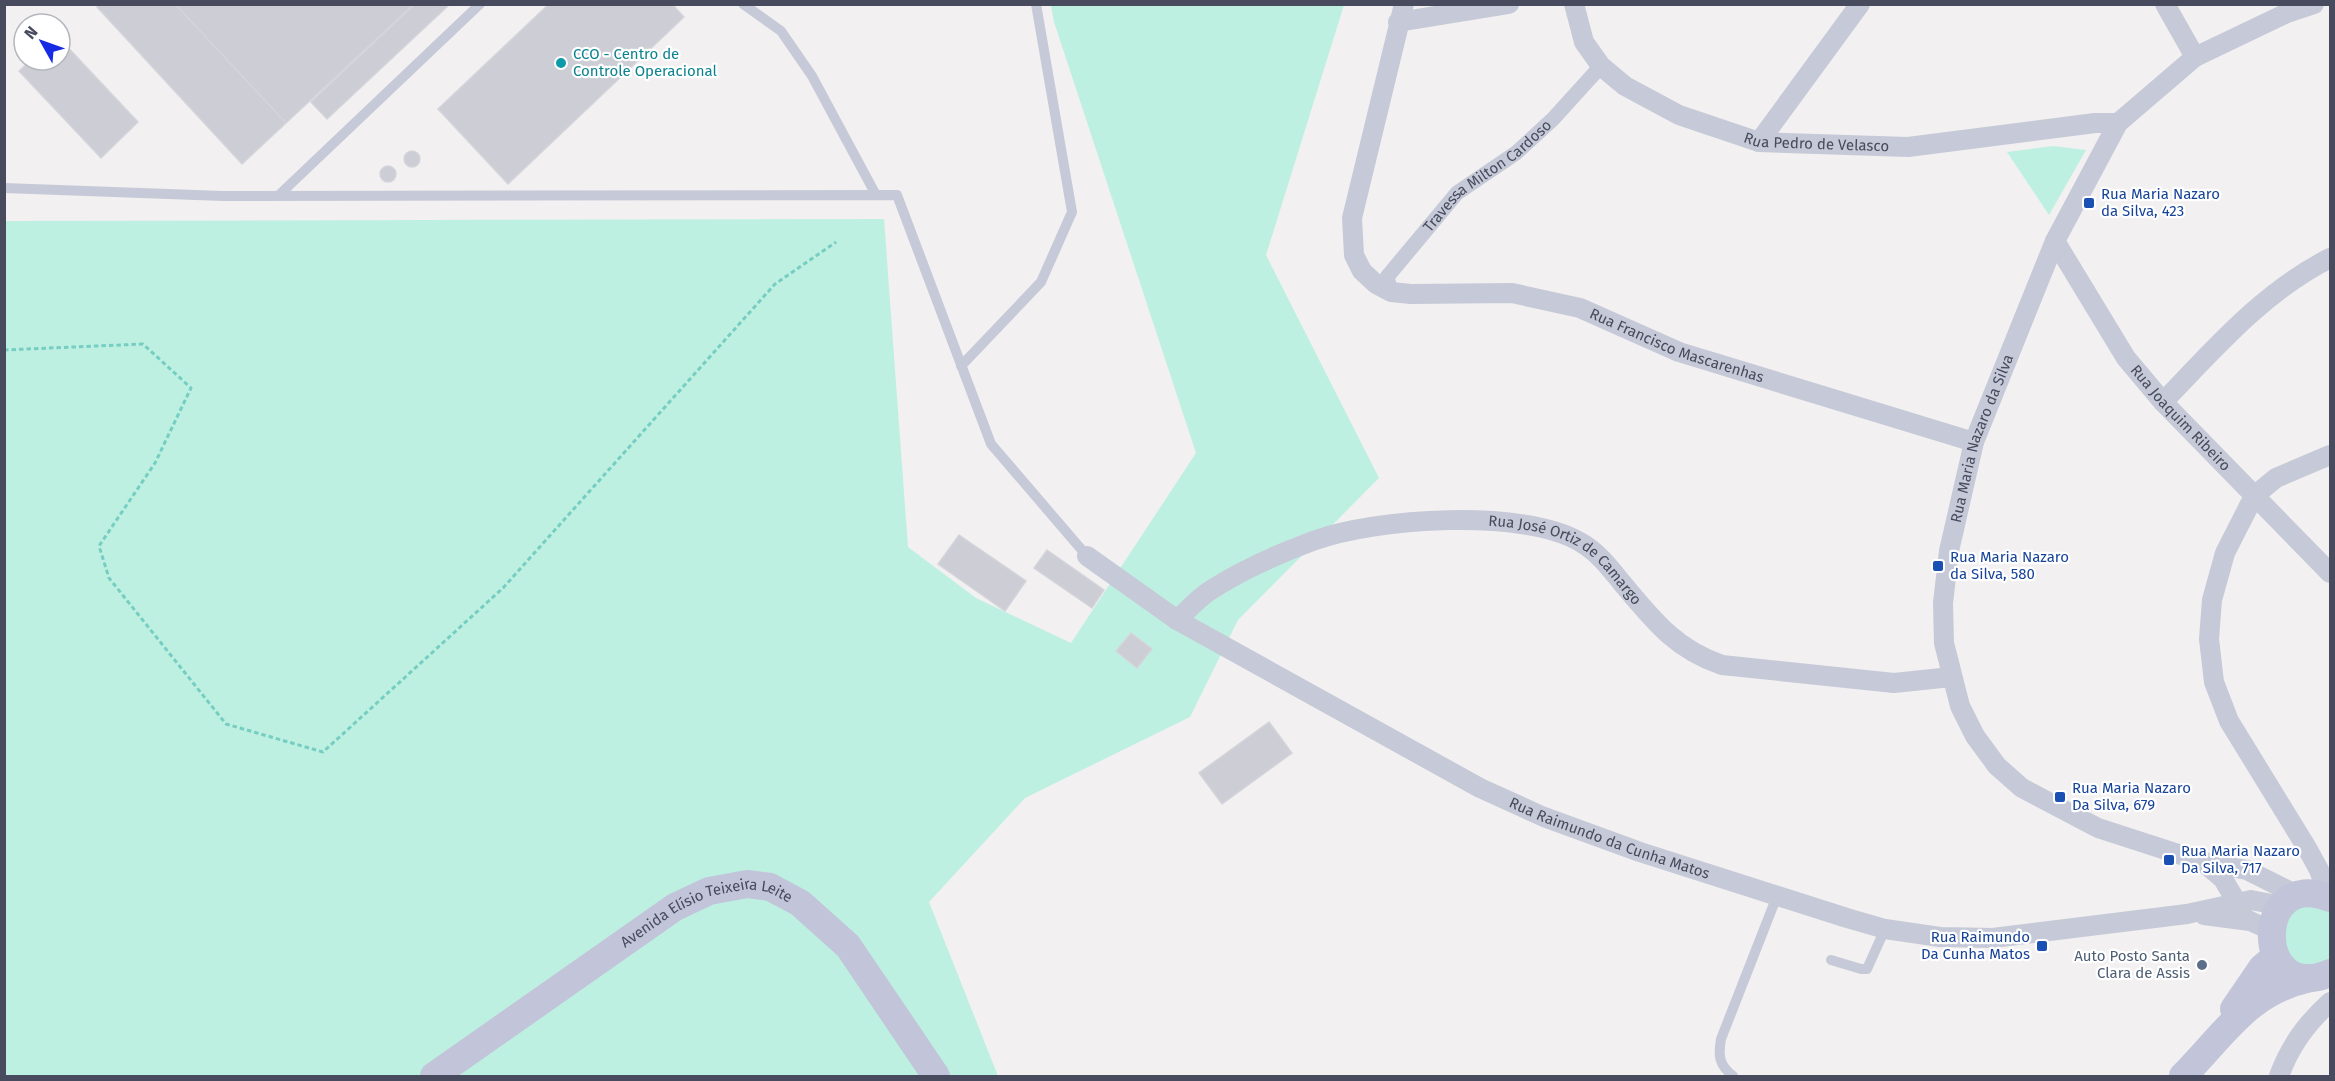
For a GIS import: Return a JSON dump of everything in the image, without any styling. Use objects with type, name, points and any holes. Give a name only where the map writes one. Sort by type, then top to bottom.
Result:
[{"type":"main road","name":"Avenida Elísio Teixeira Leite","points":[[434,1077],[675,907],[709,891],[747,884],[770,887],[800,903],[848,946],[936,1077]]},
{"type":"main road","points":[[2222,1032],[2248,986],[2262,968],[2275,922],[2309,894],[2330,897]]},
{"type":"main road","points":[[2275,922],[2290,972],[2320,975]]},
{"type":"main road","points":[[2183,1077],[2222,1032],[2266,993],[2284,983],[2320,975]]},
{"type":"street","points":[[1383,288],[1362,271],[1354,255],[1352,218],[1401,13],[1509,4]]},
{"type":"street","name":"Rua Pedro de Velasco","points":[[1574,4],[1584,42],[1601,66],[1625,86],[1679,115],[1759,142],[1908,147],[2095,123],[2118,123]]},
{"type":"street","points":[[1759,142],[1860,4]]},
{"type":"street","points":[[2165,4],[2195,57]]},
{"type":"street","name":"Rua Maria Nazaro da Silva","points":[[2275,922],[2247,870],[2203,862],[2098,828],[2022,788],[1997,766],[1975,735],[1960,706],[1944,643],[1943,603],[1949,551],[1974,442],[2055,241],[2118,123],[2195,57],[2287,13],[2314,4]]},
{"type":"street","name":"Travessa Milton Cardoso","points":[[1383,288],[1387,277],[1457,193],[1516,153],[1553,119],[1601,66]]},
{"type":"street","name":"Rua Joaquim Ribeiro","points":[[2055,241],[2126,358],[2163,402],[2331,573]]},
{"type":"street","points":[[2163,402],[2233,330],[2280,287],[2331,258]]},
{"type":"street","name":"Rua Francisco Mascarenhas","points":[[1383,288],[1494,292],[1535,297],[1580,308],[1678,352],[1974,442]]},
{"type":"street","points":[[2330,897],[2307,848],[2229,721],[2214,682],[2210,639],[2212,600],[2224,553],[2254,496],[2276,478],[2331,454]]},
{"type":"street","name":"Rua José Ortiz de Camargo","points":[[1177,620],[1209,591],[1233,577],[1315,540],[1366,529],[1460,519],[1522,523],[1556,530],[1581,542],[1601,557],[1669,636],[1697,656],[1722,665],[1894,683],[1951,677]]},
{"type":"street","name":"Rua Raimundo da Cunha Matos","points":[[1087,556],[1177,620],[1480,788],[1544,817],[1640,852],[1777,896],[1885,929],[1940,937],[1993,938],[2187,914],[2252,900],[2275,922]]},
{"type":"street","name":"Rua Maria Nazaro da Silva","points":[[2203,862],[2223,879],[2236,902],[2275,922]]},
{"type":"street","name":"Rua Raimundo da Cunha Matos","points":[[2187,914],[2275,922]]},
{"type":"street","points":[[2279,1077],[2287,1055],[2309,1022],[2331,1002]]},
{"type":"lane","points":[[279,195],[480,4]]},
{"type":"lane","points":[[744,4],[781,31],[799,58],[876,195]]},
{"type":"lane","points":[[961,366],[1041,282],[1072,212],[1036,4]]},
{"type":"lane","points":[[4,188],[279,195],[897,195],[991,444],[1087,556]]},
{"type":"lane","points":[[1733,1077],[1721,1065],[1718,1053],[1721,1039],[1777,896]]},
{"type":"lane","points":[[1831,960],[1867,969],[1885,929]]},
{"type":"path","points":[[4,350],[143,344],[191,388],[155,463],[99,546],[110,578],[226,724],[323,752],[503,588],[775,284],[836,242]]},
{"type":"green space","points":[[1051,5],[1344,5],[1266,255],[1379,478],[1238,620],[1190,717],[1025,798],[929,902],[998,1076],[5,1076],[4,221],[884,219],[908,547],[976,598],[1071,643],[1196,453],[1054,22]]},
{"type":"green space","points":[[2053,146],[2086,150],[2049,215],[2007,152]]},
{"type":"green space","points":[[2293,905],[2330,907],[2330,962],[2325,966],[2292,964],[2278,923]]},
{"type":"building","points":[[100,4],[175,4],[286,123],[242,164],[97,7]]},
{"type":"building","points":[[175,4],[414,4],[286,123]]},
{"type":"building","points":[[415,4],[450,4],[327,119],[311,102]]},
{"type":"building","name":"CCO - Centro de Controle Operacional","points":[[549,4],[672,4],[684,17],[508,184],[438,109]]},
{"type":"building","points":[[72,52],[138,122],[101,158],[20,72],[72,72]]},
{"type":"building","points":[[412,151],[420,159],[412,167],[404,159]]},
{"type":"building","points":[[388,166],[396,174],[388,182],[380,174]]},
{"type":"building","points":[[959,535],[1026,581],[1005,611],[938,564]]},
{"type":"building","points":[[1047,550],[1104,590],[1092,608],[1034,568]]},
{"type":"building","points":[[1131,633],[1152,649],[1137,668],[1116,651]]},
{"type":"building","points":[[1269,722],[1292,753],[1222,804],[1199,773]]},
{"type":"place","name":"CCO - Centro de Controle Operacional","points":[[561,63]]},
{"type":"place","name":"Rua Maria Nazaro da Silva, 423","points":[[2089,203]]},
{"type":"place","name":"Rua Maria Nazaro da Silva, 580","points":[[1938,566]]},
{"type":"place","name":"Rua Maria Nazaro Da Silva, 679","points":[[2060,797]]},
{"type":"place","name":"Rua Maria Nazaro Da Silva, 717","points":[[2169,860]]},
{"type":"place","name":"Rua Raimundo Da Cunha Matos","points":[[2042,946]]},
{"type":"place","name":"Auto Posto Santa Clara de Assis","points":[[2202,965]]}]
